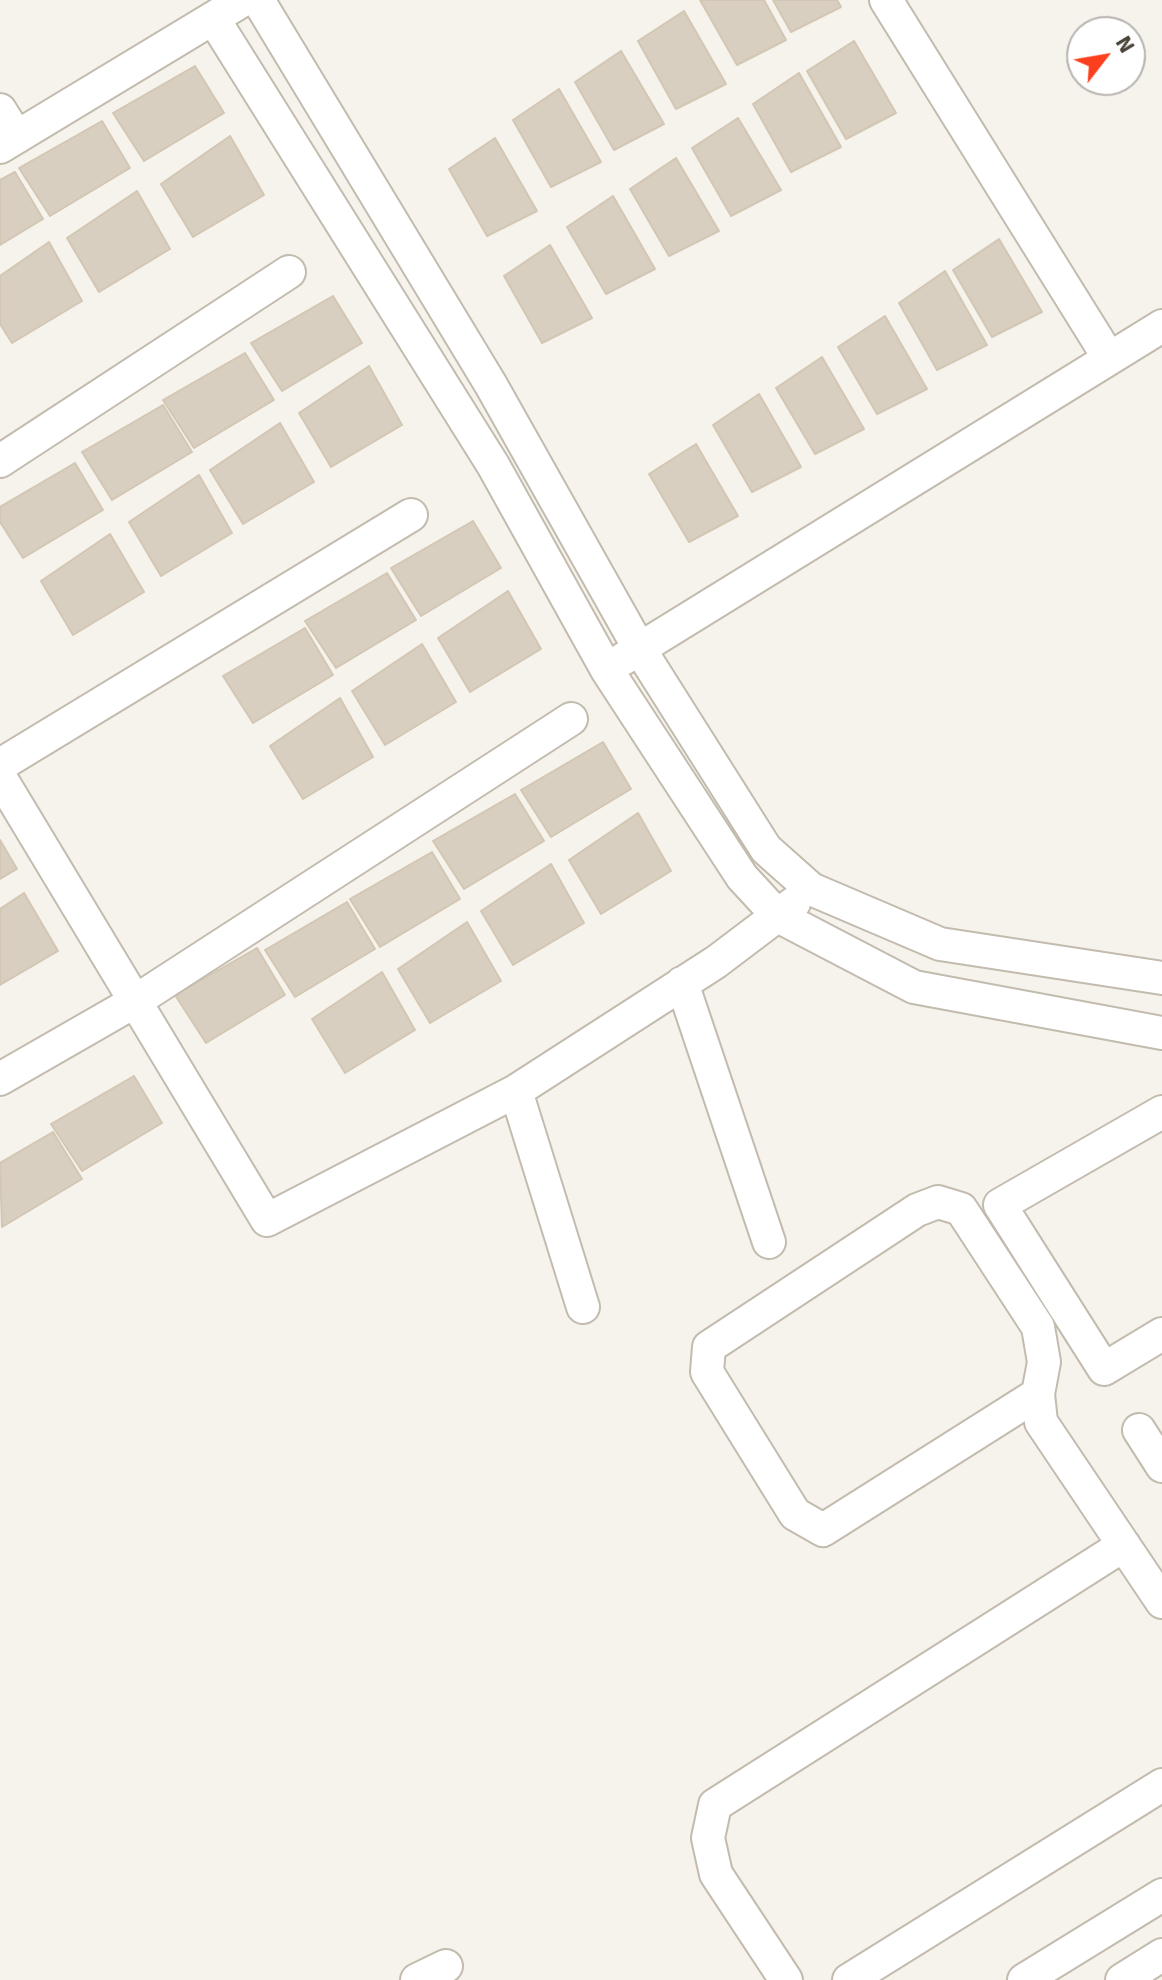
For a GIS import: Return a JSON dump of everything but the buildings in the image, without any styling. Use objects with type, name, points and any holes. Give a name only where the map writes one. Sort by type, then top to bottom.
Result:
[{"type":"street","points":[[0,110],[8,142],[243,0]]},
{"type":"street","points":[[258,0],[491,385],[639,648],[766,849],[811,889],[940,944],[1162,978]]},
{"type":"street","points":[[886,0],[1109,358]]},
{"type":"street","points":[[213,18],[493,465],[607,670],[742,877],[778,916],[914,987],[1162,1033]]},
{"type":"street","points":[[0,461],[289,272]]},
{"type":"street","points":[[607,670],[1162,326]]},
{"type":"street","points":[[0,765],[411,515]]},
{"type":"street","points":[[0,1079],[134,1002],[571,719]]},
{"type":"street","points":[[0,777],[267,1220],[516,1091],[682,983],[811,889]]},
{"type":"street","points":[[682,983],[769,1242]]},
{"type":"street","points":[[516,1091],[583,1307]]},
{"type":"street","points":[[1162,1112],[1000,1205],[1104,1369],[1162,1334]]},
{"type":"street","points":[[1038,1394],[823,1530],[795,1514],[707,1372],[709,1347],[917,1210],[938,1202],[961,1209],[1038,1327],[1044,1362],[1038,1394],[1041,1422],[1162,1602]]},
{"type":"street","points":[[1139,1430],[1162,1466]]},
{"type":"street","points":[[786,1980],[716,1874],[708,1838],[715,1805],[1124,1545]]},
{"type":"street","points":[[849,1980],[1162,1785]]},
{"type":"street","points":[[1024,1980],[1162,1895]]},
{"type":"street","points":[[1122,1980],[1162,1955]]},
{"type":"street","points":[[417,1980],[446,1966]]}]
